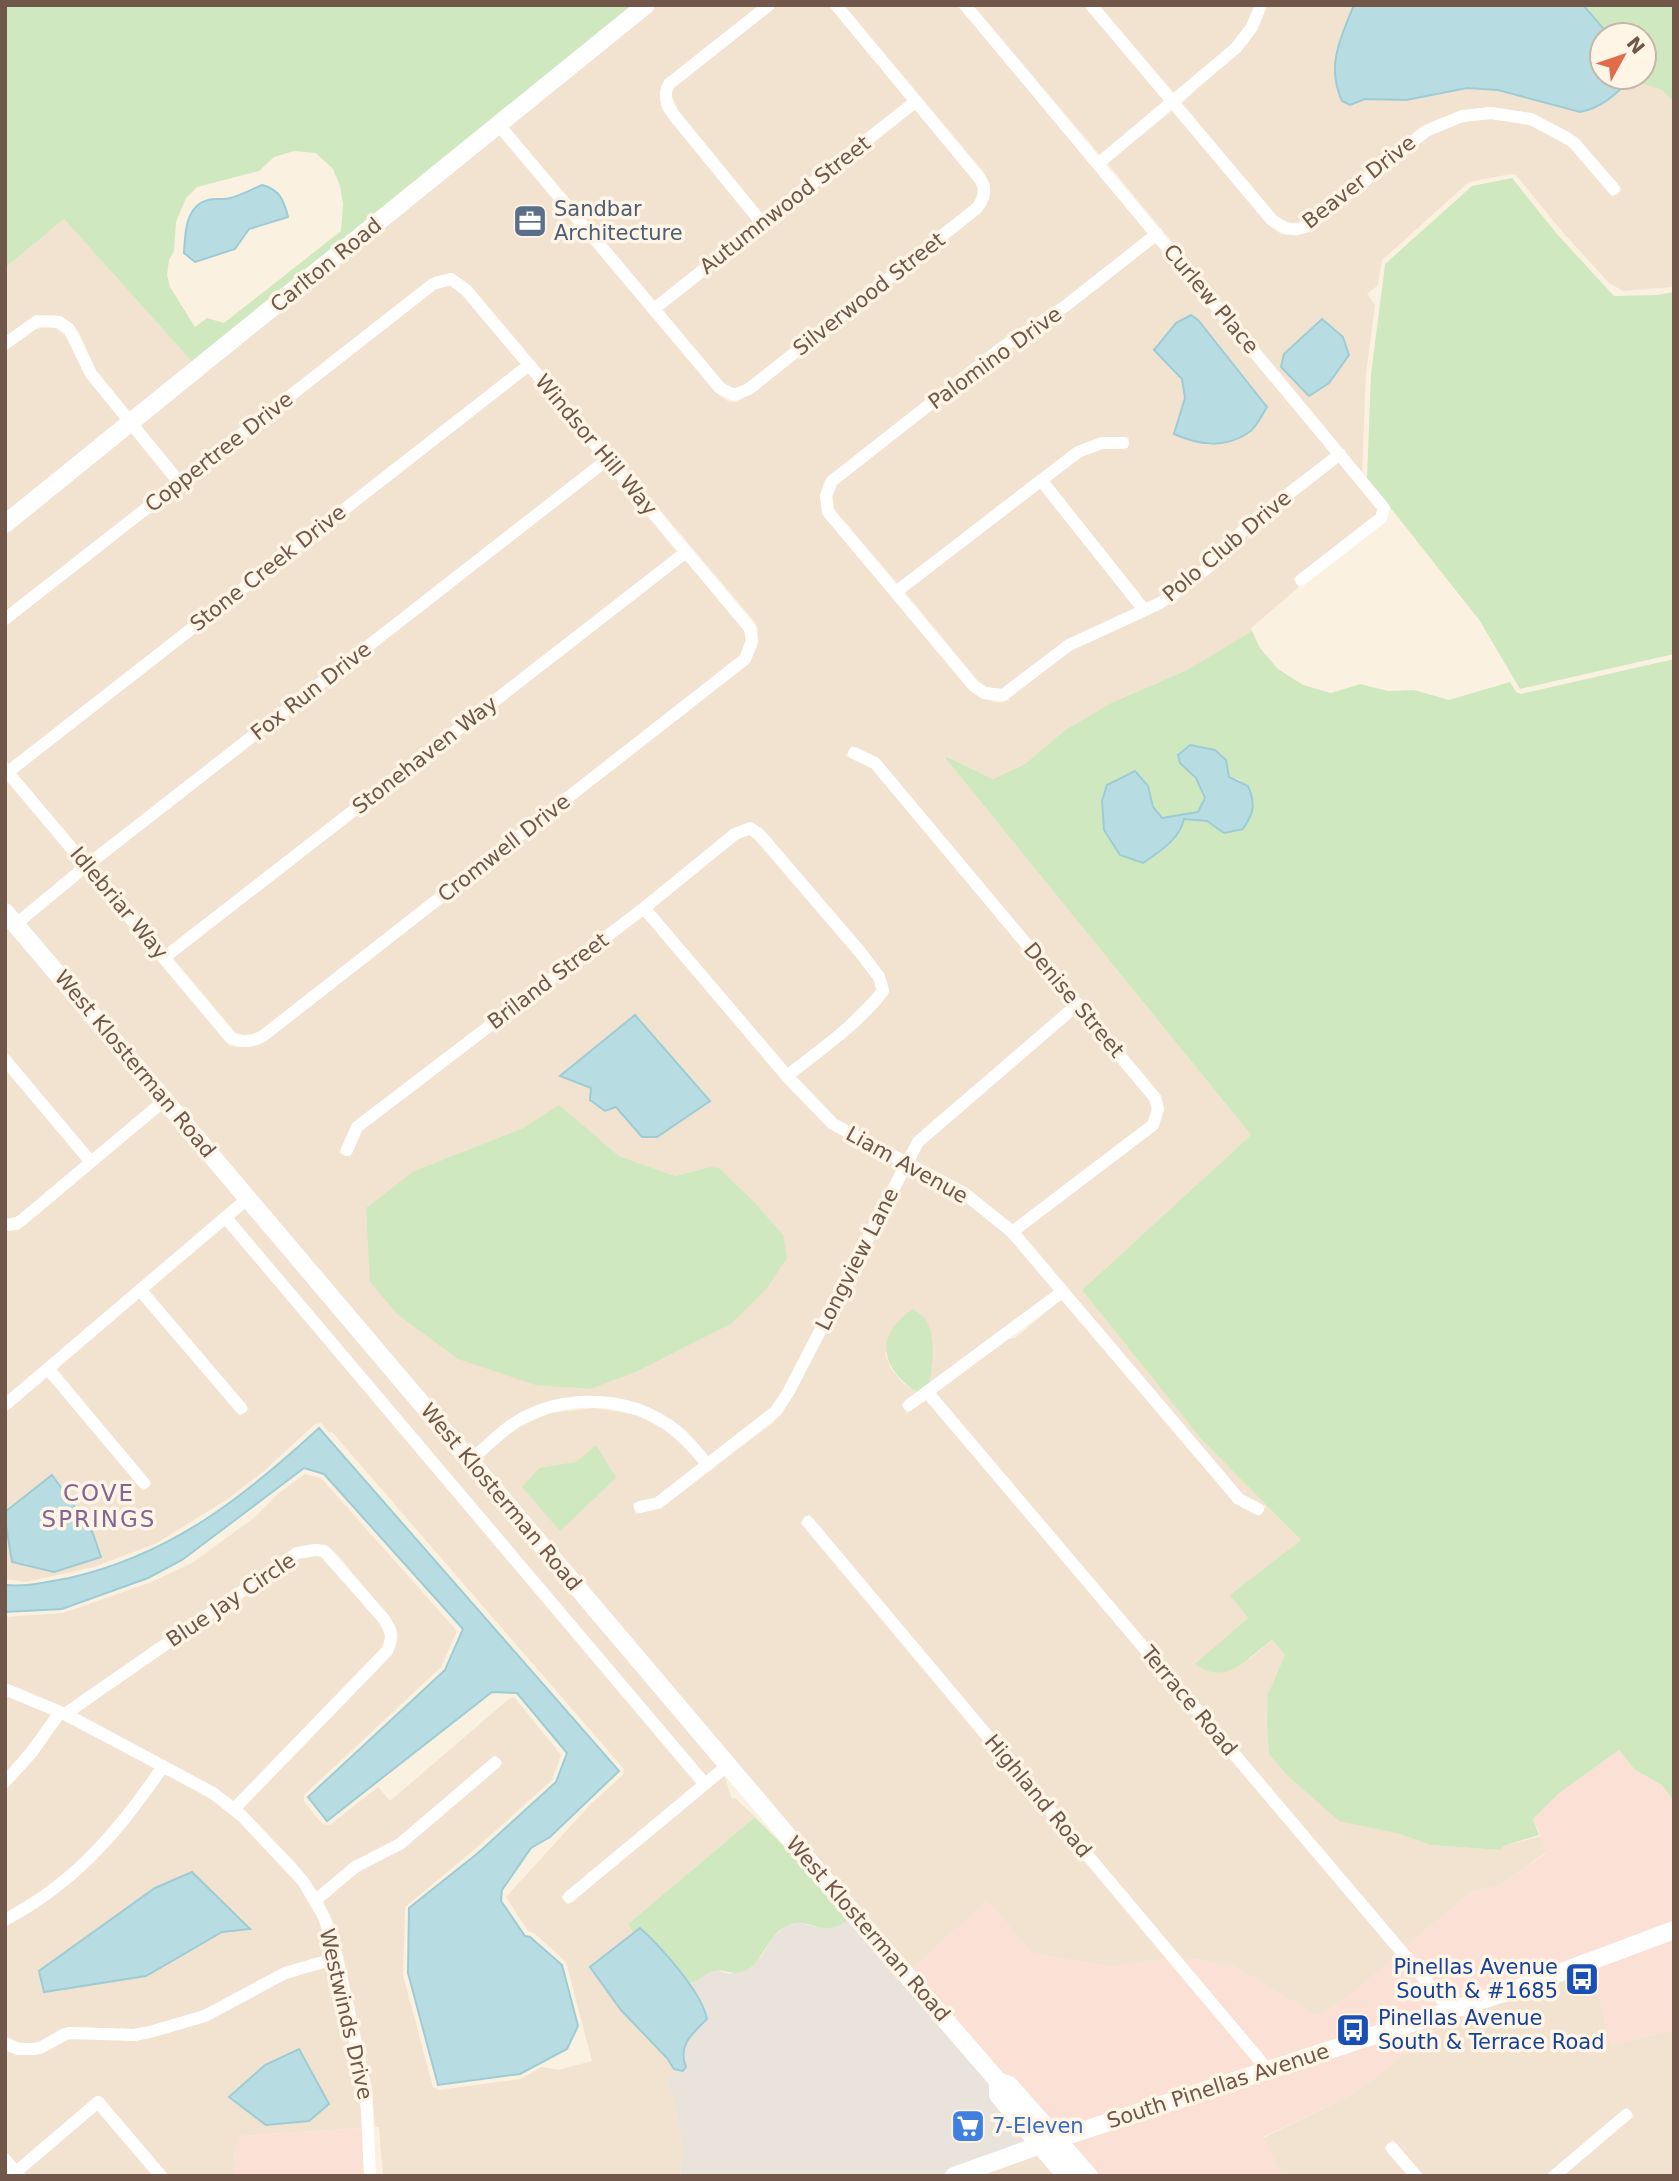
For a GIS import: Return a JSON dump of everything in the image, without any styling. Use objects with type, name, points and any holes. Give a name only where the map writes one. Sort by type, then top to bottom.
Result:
[{"type":"street","name":"Carlton Road","points":[[5,524],[646,5]]},
{"type":"street","points":[[761,222],[670,110],[665,93],[669,84],[769,5]]},
{"type":"street","points":[[836,5],[916,102]]},
{"type":"street","name":"Curlew Place","points":[[965,5],[1384,508],[1384,514],[1301,580]]},
{"type":"street","name":"Beaver Drive","points":[[1091,5],[1271,219],[1284,229],[1297,230],[1308,226],[1426,131],[1462,117],[1490,113],[1531,119],[1565,137],[1574,143],[1614,189]]},
{"type":"street","points":[[1099,163],[1174,103],[1236,48],[1252,27],[1261,5]]},
{"type":"street","name":"Silverwood Street","points":[[654,309],[720,388],[734,395],[749,389],[977,208],[983,199],[984,190],[980,179],[916,102]]},
{"type":"street","name":"Autumnwood Street","points":[[654,309],[916,102]]},
{"type":"street","points":[[499,125],[654,309]]},
{"type":"street","name":"Palomino Drive","points":[[896,592],[828,512],[826,496],[832,481],[1003,346],[1064,307],[1157,233]]},
{"type":"street","name":"Windsor Hill Way","points":[[433,284],[451,279],[460,284],[750,628]]},
{"type":"street","name":"Coppertree Drive","points":[[5,619],[433,284]]},
{"type":"street","points":[[5,344],[37,321],[59,322],[74,334],[91,374],[180,483]]},
{"type":"street","name":"Stone Creek Drive","points":[[6,771],[529,365]]},
{"type":"street","points":[[896,592],[1069,458],[1093,445],[1123,443]]},
{"type":"street","name":"Polo Club Drive","points":[[896,592],[974,686],[985,693],[1003,695],[1069,645],[1168,598],[1212,564],[1248,525],[1340,454]]},
{"type":"street","name":"Fox Run Drive","points":[[11,918],[86,866],[608,459]]},
{"type":"street","points":[[1041,480],[1144,610]]},
{"type":"street","name":"Stonehaven Way","points":[[165,957],[686,552]]},
{"type":"street","name":"Cromwell Drive","points":[[232,1038],[245,1042],[263,1036],[745,660],[752,641],[750,628]]},
{"type":"street","name":"Denise Street","points":[[854,753],[875,763],[1153,1093],[1157,1104],[1153,1125],[1012,1232]]},
{"type":"street","name":"Idlebriar Way","points":[[6,771],[232,1038]]},
{"type":"street","name":"Briland Street","points":[[347,1150],[357,1127],[644,908],[736,834],[750,828],[760,835],[860,952],[879,977],[883,991],[873,1004],[842,1032],[787,1076]]},
{"type":"street","name":"Liam Avenue","points":[[644,908],[787,1076],[833,1124],[964,1193],[1012,1232],[1239,1499],[1258,1509]]},
{"type":"street","name":"West Klosterman Road","points":[[11,918],[998,2081],[998,2095],[1049,2142]]},
{"type":"street","name":"Longview Lane","points":[[640,1507],[658,1503],[769,1418],[783,1401],[918,1142],[1078,1004]]},
{"type":"street","points":[[5,1060],[91,1162]]},
{"type":"street","points":[[5,1225],[16,1224],[22,1220],[164,1100]]},
{"type":"street","points":[[5,1405],[248,1198]]},
{"type":"street","points":[[226,1218],[705,1784]]},
{"type":"street","points":[[140,1290],[242,1408]]},
{"type":"street","points":[[909,1405],[1062,1292]]},
{"type":"street","points":[[48,1369],[144,1483]]},
{"type":"street","name":"Terrace Road","points":[[927,1392],[1451,2010]]},
{"type":"street","points":[[471,1460],[522,1419],[549,1407],[585,1402],[627,1406],[656,1417],[682,1435],[708,1465]]},
{"type":"street","name":"Highland Road","points":[[808,1522],[1268,2070]]},
{"type":"street","name":"Blue Jay Circle","points":[[63,1713],[297,1553],[324,1551],[384,1619],[391,1629],[391,1643],[387,1651],[234,1809]]},
{"type":"street","name":"Westwinds Drive","points":[[5,1689],[63,1713],[213,1793],[234,1809],[291,1866],[316,1900],[328,1926],[337,1958],[366,2091],[370,2176]]},
{"type":"street","points":[[5,1782],[63,1713]]},
{"type":"street","points":[[316,1900],[355,1867],[400,1843],[495,1763]]},
{"type":"street","points":[[569,1897],[728,1765]]},
{"type":"street","points":[[5,1920],[44,1896],[100,1849],[163,1766]]},
{"type":"street","name":"South Pinellas Avenue","points":[[954,2176],[1049,2142],[1556,1975],[1674,1930]]},
{"type":"street","points":[[5,2043],[18,2049],[32,2049],[40,2048],[68,2032],[134,2035],[150,2032],[205,2016],[285,1973],[337,1958]]},
{"type":"street","points":[[5,2159],[18,2174],[98,2102],[161,2176]]},
{"type":"street","points":[[1554,2176],[1626,2115]]},
{"type":"street","points":[[1049,2142],[1066,2176]]},
{"type":"street","points":[[1049,2142],[1089,2176]]},
{"type":"street","points":[[1392,2148],[1416,2176]]},
{"type":"shaded area","points":[[655,5],[760,5],[662,85],[660,92],[662,109],[667,117],[753,222],[655,301],[507,125]]},
{"type":"shaded area","points":[[778,5],[828,5],[908,101],[763,214],[678,110],[671,93]]},
{"type":"shaded area","points":[[844,5],[957,5],[1149,233],[824,481],[820,497],[823,515],[969,690],[994,702],[1009,700],[1072,650],[1143,618],[1339,462],[1378,511],[1293,579],[1299,587],[1251,628],[1252,631],[1187,670],[1111,703],[1065,730],[1025,764],[993,779],[947,756],[946,759],[1251,1135],[1082,1290],[1202,1440],[1301,1540],[1231,1595],[1248,1618],[1196,1664],[1250,1659],[1272,1640],[1285,1655],[1268,1694],[1396,1833],[1431,1845],[1500,1850],[1504,1846],[1541,1836],[1546,1852],[1501,1885],[1471,1892],[1406,1947],[936,1393],[1008,1339],[1015,1338],[1061,1300],[1234,1503],[1260,1516],[1266,1506],[1243,1495],[1021,1232],[1158,1127],[1164,1110],[1161,1095],[879,759],[852,746],[846,756],[871,768],[1070,1004],[923,1129],[903,1156],[837,1119],[795,1076],[846,1037],[877,1008],[889,989],[884,973],[865,948],[761,827],[732,829],[641,904],[352,1125],[339,1153],[350,1157],[362,1130],[643,916],[785,1084],[828,1128],[898,1166],[778,1399],[765,1414],[709,1457],[674,1421],[642,1404],[622,1399],[560,1399],[548,1402],[529,1409],[472,1452],[24,925],[85,874],[230,1046],[258,1045],[749,664],[757,647],[758,628],[754,621],[471,286],[454,274],[435,276],[426,282],[181,475],[139,423],[497,133],[715,392],[729,402],[737,402],[752,393],[980,213],[989,199],[990,184],[983,171]],"holes":[[[561,1076],[710,1101],[615,1107],[590,1100],[591,1088]],[[559,1106],[619,1156],[675,1176],[710,1167],[731,1324],[636,1372],[591,1389],[414,1171],[523,1128]]]},
{"type":"shaded area","points":[[973,5],[1083,5],[1165,102],[1100,155]]},
{"type":"shaded area","points":[[1099,5],[1255,5],[1247,25],[1232,44],[1175,94]]},
{"type":"shaded area","points":[[1267,5],[1354,5],[1334,56],[1365,99],[1406,100],[1467,88],[1498,90],[1580,112],[1619,91],[1662,90],[1674,103],[1674,287],[1623,291],[1609,283],[1516,175],[1469,182],[1382,260],[1378,285],[1367,294],[1375,305],[1366,374],[1362,472],[1107,163],[1172,111],[1267,224],[1281,234],[1296,236],[1312,231],[1429,136],[1463,122],[1490,119],[1539,129],[1570,147],[1612,197],[1622,189],[1579,139],[1569,132],[1533,114],[1492,107],[1461,111],[1423,126],[1306,221],[1287,223],[1276,215],[1182,103],[1249,42]]},
{"type":"shaded area","points":[[915,110],[977,185],[978,195],[973,205],[746,384],[734,389],[725,384],[662,309]]},
{"type":"shaded area","points":[[64,219],[194,364],[132,414],[96,370],[79,332],[63,317],[37,316],[5,337],[5,268]]},
{"type":"shaded area","points":[[1156,242],[1332,453],[1212,556],[1165,594],[1147,603],[1049,480],[1081,457],[1102,449],[1128,448],[1129,437],[1102,437],[1075,448],[898,584],[834,509],[832,492],[836,485],[1007,350],[1067,312]],"holes":[[[1191,315],[1198,320],[1267,407],[1250,433],[1225,444],[1205,445],[1174,434],[1185,398],[1182,379]]]},
{"type":"shaded area","points":[[449,285],[461,294],[521,364],[9,764],[5,760],[5,626],[436,289]]},
{"type":"shaded area","points":[[51,326],[68,338],[86,377],[123,422],[5,517],[5,351],[32,330]]},
{"type":"shaded area","points":[[528,373],[599,459],[88,858],[16,773]]},
{"type":"shaded area","points":[[129,431],[171,483],[5,612],[5,531]]},
{"type":"shaded area","points":[[606,467],[677,552],[166,949],[95,866]]},
{"type":"shaded area","points":[[1039,488],[1135,608],[1001,690],[987,687],[978,681],[905,592]]},
{"type":"shaded area","points":[[685,560],[744,631],[746,642],[741,656],[256,1034],[246,1036],[236,1033],[173,958]]},
{"type":"shaded area","points":[[5,779],[78,866],[17,916],[5,902]]},
{"type":"shaded area","points":[[749,835],[855,956],[874,980],[877,990],[839,1028],[788,1068],[652,908],[738,839]]},
{"type":"shaded area","points":[[5,922],[156,1100],[92,1154],[5,1050]]},
{"type":"shaded area","points":[[1077,1012],[1148,1097],[1152,1110],[1148,1122],[1013,1224],[967,1188],[913,1161],[923,1145]]},
{"type":"shaded area","points":[[5,1069],[83,1162],[19,1216],[5,1219]]},
{"type":"shaded area","points":[[163,1108],[240,1198],[5,1398],[5,1231]]},
{"type":"shaded area","points":[[908,1172],[960,1198],[1008,1236],[1054,1291],[929,1384],[932,1366],[931,1336],[885,1353],[891,1369],[903,1383],[919,1391],[901,1404],[907,1413],[926,1400],[1396,1955],[1358,1990],[1317,2016],[1235,1967],[1182,1959],[809,1514],[800,1523],[1166,1959],[1111,1967],[1032,1953],[987,1901],[910,1971],[479,1460],[515,1429],[550,1413],[594,1408],[637,1415],[666,1431],[700,1465],[656,1498],[633,1503],[635,1514],[661,1508],[773,1423],[780,1414]]},
{"type":"shaded area","points":[[247,1207],[719,1765],[706,1776],[234,1218]]},
{"type":"shaded area","points":[[225,1226],[696,1784],[561,1897],[568,1905],[724,1775],[732,1799],[735,1798],[755,1817],[628,1924],[634,1934],[590,1967],[621,2010],[676,2070],[667,2083],[673,2097],[683,2148],[680,2176],[383,2176],[379,2127],[375,2127],[372,2089],[364,2050],[342,1951],[334,1924],[323,1901],[358,1872],[410,1843],[503,1763],[495,1755],[397,1839],[352,1863],[317,1891],[295,1862],[242,1808],[391,1655],[396,1645],[398,1634],[395,1625],[328,1546],[315,1544],[294,1548],[65,1708],[5,1683],[5,1617],[63,1613],[149,1583],[192,1563],[255,1517],[279,1493],[305,1474],[321,1478],[457,1631],[441,1667],[304,1795],[304,1801],[322,1824],[330,1825],[378,1787],[390,1801],[510,1698],[515,1698],[561,1755],[552,1780],[405,1907],[403,1975],[433,2087],[439,2090],[520,2079],[542,2067],[558,2070],[592,2061],[566,1962],[534,1933],[528,1931],[506,1897],[590,1805],[623,1775],[624,1769],[332,1432],[321,1423],[315,1424],[265,1470],[229,1498],[157,1543],[94,1567],[26,1582],[5,1579],[5,1519],[9,1534],[52,1476],[5,1512],[5,1413],[47,1377],[143,1491],[152,1484],[57,1369],[139,1298],[240,1416],[249,1409],[149,1290]]},
{"type":"shaded area","points":[[314,1555],[329,1563],[379,1623],[386,1637],[382,1648],[234,1801],[216,1788],[77,1713],[299,1558]]},
{"type":"shaded area","points":[[5,1696],[52,1715],[5,1775]]},
{"type":"shaded area","points":[[62,1720],[155,1768],[118,1820],[76,1864],[41,1891],[5,1913],[5,1790],[36,1757]]},
{"type":"shaded area","points":[[1619,1750],[1635,1770],[1662,1785],[1674,1801],[1674,1924],[1453,2003],[1406,1947],[1471,1892],[1501,1885],[1546,1853],[1533,1819],[1558,1794]]},
{"type":"shaded area","points":[[165,1774],[219,1804],[239,1821],[299,1885],[319,1920],[330,1954],[283,1968],[203,2010],[149,2026],[135,2029],[68,2027],[39,2042],[26,2044],[12,2040],[5,2035],[5,1926],[47,1900],[93,1863],[127,1826]],"holes":[[[193,1872],[222,1932],[146,1976],[44,1992]]]},
{"type":"shaded area","points":[[987,1901],[1032,1953],[1111,1967],[1166,1959],[1258,2068],[1059,2132],[1004,2077],[910,1971]]},
{"type":"shaded area","points":[[849,1919],[991,2083],[1030,2142],[937,2176],[680,2176],[683,2148],[673,2097],[667,2083],[676,2070],[683,2071],[686,2041],[707,2019],[705,2008],[689,1983],[716,1970],[730,1974],[761,1957],[773,1937],[786,1926],[800,1923],[816,1927]]},
{"type":"shaded area","points":[[1674,1936],[1674,2030],[1611,2045],[1594,1976],[1588,1970]]},
{"type":"shaded area","points":[[1396,1955],[1440,2007],[1270,2063],[1182,1959],[1235,1967],[1317,2016],[1358,1990]]},
{"type":"shaded area","points":[[332,1965],[357,2077],[363,2128],[240,2136],[234,2156],[236,2176],[169,2176],[103,2098],[17,2164],[5,2150],[5,2051],[32,2055],[67,2038],[134,2040],[287,1979]],"holes":[[[298,2050],[329,2104],[265,2065]]]},
{"type":"shaded area","points":[[1588,1970],[1594,1976],[1611,2045],[1674,2030],[1674,2176],[1562,2176],[1634,2116],[1627,2107],[1545,2176],[1424,2176],[1393,2140],[1384,2148],[1408,2176],[1283,2176],[1263,2138],[1353,2094],[1435,2031],[1486,2004]]},
{"type":"shaded area","points":[[1486,2004],[1462,2023],[1435,2031],[1353,2094],[1263,2137],[1283,2176],[1097,2176],[1067,2141]]},
{"type":"shaded area","points":[[97,2111],[153,2176],[27,2176],[24,2172]]},
{"type":"shaded area","points":[[363,2128],[364,2176],[236,2176],[234,2156],[240,2136]]},
{"type":"shaded area","points":[[1038,2152],[1058,2176],[970,2176]]},
{"type":"green space","points":[[5,5],[633,5],[194,364],[64,219],[5,268]],"holes":[[[294,151],[316,153],[333,169],[340,186],[343,204],[341,231],[224,323],[207,318],[195,327],[170,287],[167,275],[169,260],[174,251],[176,222],[186,198],[197,187],[259,171],[274,157]]]},
{"type":"green space","points":[[1583,5],[1674,5],[1674,103],[1658,89],[1658,21],[1597,21]]},
{"type":"green space","points":[[1512,178],[1556,233],[1614,296],[1674,292],[1674,654],[1520,689],[1480,621],[1367,478],[1371,374],[1385,264],[1472,186]]},
{"type":"green space","points":[[1252,631],[1260,648],[1278,669],[1303,685],[1331,693],[1360,684],[1388,691],[1414,690],[1449,700],[1510,682],[1516,692],[1521,694],[1674,659],[1674,1801],[1662,1785],[1635,1770],[1619,1750],[1558,1794],[1533,1819],[1539,1835],[1504,1846],[1500,1850],[1431,1845],[1396,1833],[1339,1821],[1288,1776],[1269,1754],[1268,1694],[1285,1655],[1272,1640],[1245,1662],[1227,1671],[1206,1670],[1195,1664],[1248,1618],[1230,1595],[1301,1540],[1202,1440],[1082,1290],[1251,1135],[946,759],[946,756],[993,779],[1025,764],[1065,730],[1111,703],[1187,670]],"holes":[[[1190,745],[1215,750],[1226,760],[1229,777],[1241,780],[1207,821],[1184,819],[1173,839],[1143,863],[1120,855],[1104,830],[1102,801],[1107,785],[1135,771],[1148,786],[1153,807],[1162,818],[1198,812],[1205,798],[1195,777],[1181,763]]]},
{"type":"green space","points":[[559,1105],[619,1156],[675,1176],[710,1167],[719,1168],[783,1235],[787,1258],[767,1288],[731,1324],[636,1372],[591,1389],[536,1385],[458,1359],[397,1314],[370,1282],[366,1208],[414,1171],[523,1128]]},
{"type":"green space","points":[[913,1309],[926,1320],[932,1343],[929,1384],[917,1392],[895,1373],[886,1351],[892,1330],[900,1319]]},
{"type":"green space","points":[[596,1445],[616,1478],[560,1531],[522,1487],[539,1468],[576,1462]]},
{"type":"green space","points":[[755,1817],[813,1876],[849,1919],[831,1928],[803,1923],[787,1926],[776,1934],[756,1962],[746,1970],[736,1973],[714,1971],[689,1983],[654,1941],[640,1928],[634,1934],[628,1924]]},
{"type":"water","points":[[1354,5],[1583,5],[1597,21],[1588,21],[1588,91],[1618,91],[1601,104],[1580,112],[1498,90],[1467,88],[1406,100],[1365,99],[1350,105],[1342,101],[1335,76],[1340,41]]},
{"type":"water","points":[[262,185],[273,189],[280,196],[288,217],[249,229],[235,249],[195,262],[184,253],[188,222],[200,203],[234,197]]},
{"type":"water","points":[[1191,315],[1198,320],[1267,407],[1251,431],[1239,438],[1211,444],[1174,434],[1185,398],[1182,379],[1154,350],[1176,323]]},
{"type":"water","points":[[1322,319],[1343,337],[1349,355],[1329,383],[1309,396],[1281,367],[1284,354]]},
{"type":"water","points":[[1190,745],[1215,750],[1226,760],[1229,777],[1248,786],[1253,808],[1243,829],[1224,833],[1207,821],[1184,819],[1173,839],[1143,863],[1120,855],[1104,830],[1102,801],[1107,785],[1135,771],[1148,786],[1153,807],[1162,818],[1198,812],[1205,798],[1196,778],[1180,763],[1178,755]]},
{"type":"water","points":[[635,1015],[710,1101],[657,1137],[642,1137],[616,1107],[605,1111],[590,1100],[591,1088],[560,1076]]},
{"type":"water","points":[[319,1428],[619,1771],[550,1837],[531,1848],[502,1890],[501,1901],[525,1936],[530,1937],[562,1965],[578,2026],[567,2049],[520,2074],[438,2085],[408,1973],[409,1908],[478,1853],[556,1782],[567,1753],[517,1693],[492,1692],[327,1821],[308,1797],[445,1670],[463,1629],[324,1474],[304,1468],[182,1560],[148,1578],[62,1609],[5,1612],[5,1585],[30,1585],[106,1568],[173,1539],[234,1500]]},
{"type":"water","points":[[52,1475],[92,1531],[101,1557],[54,1572],[12,1562],[5,1519],[5,1512]]},
{"type":"water","points":[[192,1872],[250,1929],[222,1932],[146,1976],[44,1992],[39,1971],[155,1888]]},
{"type":"water","points":[[640,1928],[689,1983],[704,2008],[707,2019],[685,2046],[686,2067],[683,2071],[674,2069],[667,2058],[621,2010],[590,1967]]},
{"type":"water","points":[[299,2049],[329,2104],[309,2121],[266,2125],[229,2097],[265,2065]]},
{"type":"place","name":"Sandbar Architecture","points":[[530,221]]},
{"type":"place","name":"Pinellas Avenue South & #1685","points":[[1582,1979]]},
{"type":"place","name":"Pinellas Avenue South & Terrace Road","points":[[1353,2030]]},
{"type":"place","name":"7-Eleven","points":[[968,2126]]},
{"type":"district","name":"COVE SPRINGS","points":[[99,1506]]}]
